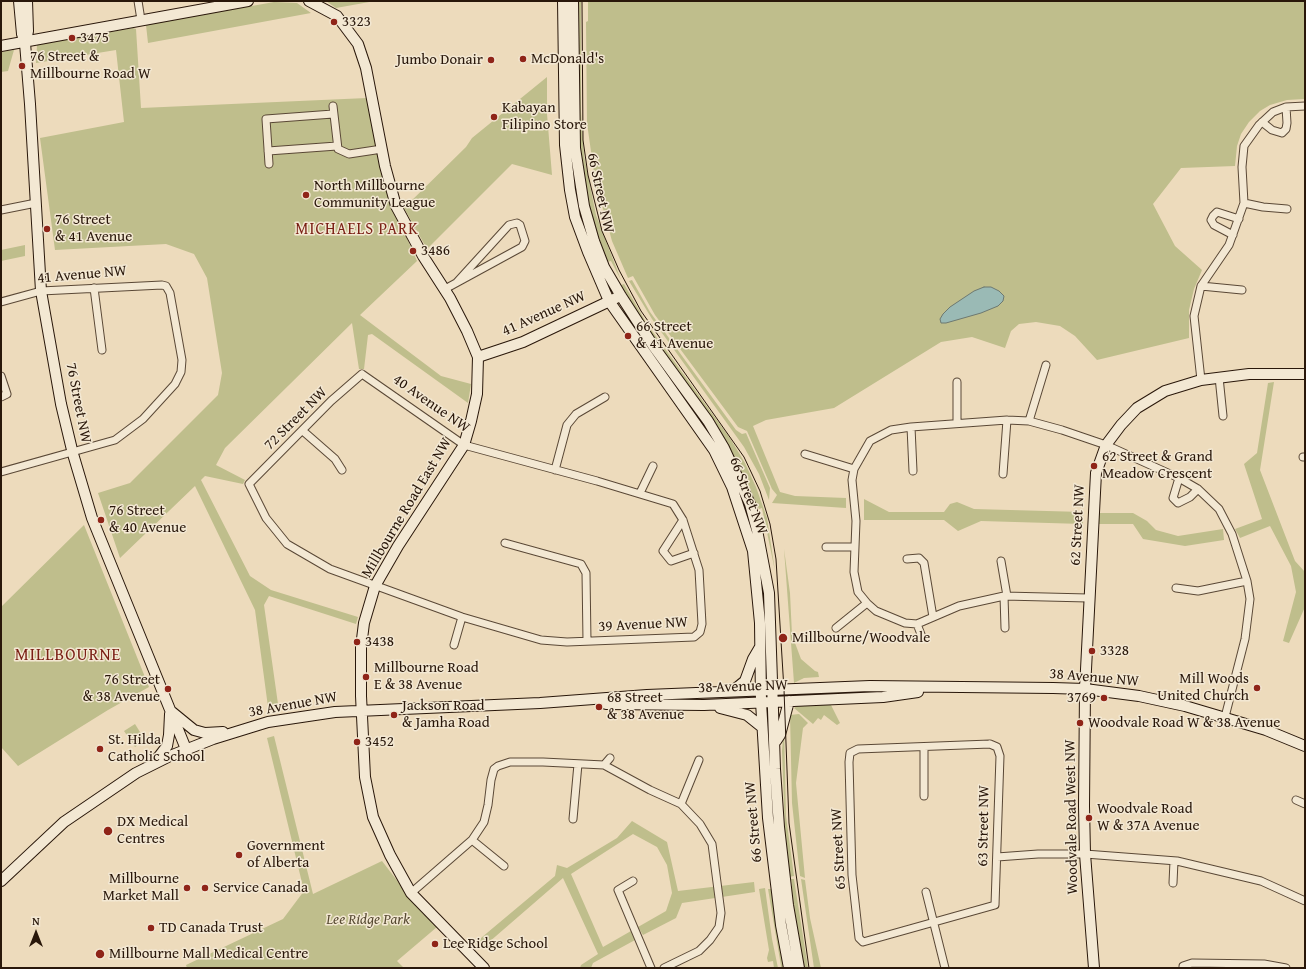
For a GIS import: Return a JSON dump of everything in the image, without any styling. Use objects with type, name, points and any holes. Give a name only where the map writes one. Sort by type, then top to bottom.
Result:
[{"type":"street","name":"76 Street NW","points":[[19,1],[22,34],[25,43],[41,291],[61,404],[73,454],[92,518],[186,749]]},
{"type":"street","name":"76 Street NW","points":[[25,43],[28,31],[27,1]]},
{"type":"street","points":[[138,1],[141,20]]},
{"type":"street","points":[[1,46],[25,43],[248,1]]},
{"type":"street","name":"Millbourne Road East NW","points":[[310,1],[337,16],[358,44],[366,68],[382,149],[396,206],[423,256],[445,289],[478,356],[477,394],[464,445],[398,546],[375,586],[364,622],[361,647],[363,766],[373,817],[390,855],[411,893],[484,968]]},
{"type":"street","name":"66 Street NW","points":[[563,1],[565,145],[570,190],[581,232],[609,301],[714,450],[732,487],[753,551],[759,596],[762,727],[771,849],[781,925],[789,968]]},
{"type":"street","name":"66 Street NW","points":[[573,1],[574,127],[578,179],[594,240],[604,267],[621,296],[662,359],[708,421],[724,448],[750,504],[760,544],[769,593],[775,769],[783,871],[799,968]]},
{"type":"street","points":[[333,106],[338,149],[348,154],[382,149]]},
{"type":"street","points":[[1305,106],[1286,107],[1273,112],[1262,122],[1244,146],[1242,166],[1244,203],[1229,245],[1201,286],[1194,316],[1201,380],[1276,372],[1305,374]]},
{"type":"street","points":[[1262,122],[1272,130],[1282,132],[1286,129],[1287,124],[1286,107]]},
{"type":"street","points":[[269,164],[266,119],[333,114]]},
{"type":"street","points":[[268,151],[337,146]]},
{"type":"street","points":[[1,210],[36,203]]},
{"type":"street","points":[[1244,203],[1263,208],[1287,209]]},
{"type":"street","points":[[1233,235],[1214,225],[1211,220],[1212,216],[1217,212],[1239,219]]},
{"type":"street","points":[[445,289],[522,247],[525,241],[520,225],[517,223],[509,225],[457,282]]},
{"type":"street","name":"41 Avenue NW","points":[[1,302],[41,291],[157,284],[166,286],[170,293],[182,360],[181,372],[175,384],[142,419],[115,440],[73,454]]},
{"type":"street","points":[[1201,286],[1242,290]]},
{"type":"street","points":[[94,288],[102,350]]},
{"type":"street","name":"41 Avenue NW","points":[[478,356],[522,342],[621,296]]},
{"type":"street","points":[[1029,421],[1046,365]]},
{"type":"street","name":"40 Avenue NW","points":[[362,374],[464,445],[670,503],[676,506],[683,520]]},
{"type":"street","name":"72 Street NW","points":[[249,484],[331,401],[362,374]]},
{"type":"street","points":[[1,376],[7,394],[1,398]]},
{"type":"street","points":[[1219,377],[1223,416]]},
{"type":"street","name":"62 Street NW","points":[[1085,689],[1088,598],[1096,473],[1106,445],[1120,425],[1137,408],[1165,390],[1201,380]]},
{"type":"street","points":[[957,382],[957,423]]},
{"type":"street","points":[[555,470],[567,425],[576,414],[605,397]]},
{"type":"street","points":[[1003,474],[1007,420]]},
{"type":"street","points":[[1088,598],[1005,596],[959,606],[917,624],[905,623],[885,616],[867,603],[858,592],[854,572],[856,521],[852,480],[854,469],[870,441],[891,430],[911,427],[1007,420],[1029,421],[1106,445],[1179,478],[1198,489],[1219,509],[1232,534],[1248,581],[1250,599],[1247,626],[1225,718]]},
{"type":"street","points":[[911,427],[913,471]]},
{"type":"street","points":[[303,431],[335,459],[342,470]]},
{"type":"street","points":[[1,472],[73,454]]},
{"type":"street","points":[[806,454],[854,469]]},
{"type":"street","points":[[640,494],[653,466]]},
{"type":"street","points":[[1179,478],[1173,498],[1178,503],[1190,497],[1198,489]]},
{"type":"street","name":"39 Avenue NW","points":[[249,484],[266,518],[288,544],[330,569],[462,617],[541,640],[567,642],[694,637],[700,632],[702,624],[701,595],[694,553]]},
{"type":"street","points":[[683,520],[694,553],[671,561],[663,551],[683,520]]},
{"type":"street","name":"39 Avenue NW","points":[[505,543],[581,564],[586,573],[587,641]]},
{"type":"street","points":[[826,546],[855,547]]},
{"type":"street","points":[[907,559],[919,558],[924,563],[933,617]]},
{"type":"street","points":[[1001,561],[1005,596],[1005,628]]},
{"type":"street","points":[[1176,588],[1198,590],[1248,581]]},
{"type":"street","points":[[836,628],[867,603]]},
{"type":"street","points":[[454,644],[462,617]]},
{"type":"street","points":[[917,624],[922,637]]},
{"type":"street","points":[[734,690],[745,681],[753,659],[760,647]]},
{"type":"street","name":"38 Avenue NW","points":[[1,881],[64,822],[103,794],[153,765],[186,749],[230,733],[270,721],[362,710],[540,703],[734,690],[870,686],[1085,689],[1139,696],[1185,706],[1266,730],[1305,746]]},
{"type":"street","name":"38 Avenue NW","points":[[540,703],[704,705],[883,697],[945,688]]},
{"type":"street","name":"Woodvale Road West NW","points":[[1085,689],[1085,854],[1094,968]]},
{"type":"street","points":[[775,744],[780,735],[788,701]]},
{"type":"street","points":[[704,705],[745,714],[752,717],[762,727]]},
{"type":"street","points":[[170,711],[194,730],[205,733],[230,733]]},
{"type":"street","points":[[153,765],[166,746],[169,734],[170,711]]},
{"type":"street","name":"63 Street NW","points":[[924,748],[990,744],[997,748],[1000,756],[997,805],[995,905],[933,923]]},
{"type":"street","points":[[924,748],[924,796]]},
{"type":"street","name":"65 Street NW","points":[[924,748],[858,750],[850,753],[852,876],[860,938],[863,942],[933,923]]},
{"type":"street","points":[[604,765],[610,758]]},
{"type":"street","points":[[681,804],[699,760]]},
{"type":"street","points":[[411,893],[472,840],[484,822],[494,769],[510,762],[604,765],[650,790],[681,804],[700,824],[712,844],[721,913],[719,927],[710,940],[699,951],[664,968]]},
{"type":"street","points":[[573,820],[578,764]]},
{"type":"street","points":[[1296,800],[1305,804]]},
{"type":"street","points":[[472,840],[504,866]]},
{"type":"street","points":[[997,857],[1038,854],[1085,854],[1174,861],[1215,869],[1261,881],[1305,901]]},
{"type":"street","points":[[1173,882],[1174,861]]},
{"type":"street","points":[[633,881],[618,890],[651,968]]},
{"type":"street","points":[[926,892],[945,968]]},
{"type":"street","points":[[1183,967],[1192,963],[1234,963],[1264,964],[1286,968]]},
{"type":"green space","points":[[326,1],[375,1],[336,8]]},
{"type":"green space","points":[[578,1],[581,1],[581,112],[584,156],[596,215],[621,280],[611,261],[607,262],[587,200],[578,142]]},
{"type":"green space","points":[[588,1],[1305,1],[1305,99],[1287,100],[1270,105],[1260,111],[1249,122],[1241,134],[1237,146],[1235,166],[1181,168],[1153,204],[1175,246],[1202,270],[1194,289],[1189,310],[1189,338],[1097,360],[1075,336],[1060,326],[1036,322],[1019,324],[1011,331],[1005,348],[972,337],[941,342],[834,408],[766,420],[753,426],[780,492],[795,496],[846,498],[846,508],[772,503],[777,495],[772,489],[747,431],[738,427],[655,315],[633,276],[628,278],[612,241],[595,180],[587,123],[586,22],[588,21]]},
{"type":"green space","points":[[274,2],[297,3],[311,13],[148,43],[146,25]]},
{"type":"green space","name":"MICHAELS PARK","points":[[133,28],[136,29],[141,108],[367,98],[390,200],[417,261],[360,315],[441,376],[471,384],[468,403],[372,334],[368,335],[364,369],[359,369],[352,323],[225,448],[216,465],[245,480],[243,484],[205,476],[201,480],[250,576],[271,590],[358,617],[356,624],[269,596],[264,605],[278,704],[268,707],[255,610],[195,486],[120,558],[98,493],[130,483],[218,395],[222,373],[207,278],[194,254],[166,244],[55,250],[40,138],[124,122],[116,50],[36,63],[37,45]]},
{"type":"green space","points":[[14,50],[8,71],[1,72],[1,52]]},
{"type":"green space","points":[[547,77],[547,114],[552,175],[512,164],[427,249],[404,208],[466,147],[472,138]]},
{"type":"green space","points":[[25,245],[25,256],[1,261],[1,250]]},
{"type":"green space","points":[[613,271],[621,285],[624,284],[647,324],[730,438],[745,463],[756,487],[767,518],[775,571],[762,508],[759,509],[727,443],[710,416],[638,320]]},
{"type":"green space","points":[[632,280],[650,312],[736,430],[742,434],[746,433],[770,488],[769,500],[759,474],[744,447],[652,319],[629,281]]},
{"type":"green space","points":[[1274,382],[1260,470],[1295,561],[1305,572],[1305,607],[1289,643],[1283,641],[1296,592],[1291,566],[1270,526],[1240,538],[1235,529],[1262,519],[1244,464],[1257,453],[1268,383]]},
{"type":"green space","points":[[864,499],[889,512],[944,512],[950,504],[957,502],[974,509],[1083,512],[1083,524],[981,521],[958,531],[944,520],[864,520]]},
{"type":"green space","points":[[1098,513],[1133,513],[1147,521],[1156,530],[1178,536],[1223,529],[1224,540],[1185,546],[1143,539],[1133,524],[1098,524]]},
{"type":"green space","points":[[84,525],[149,687],[108,710],[18,766],[1,747],[1,607]]},
{"type":"green space","points":[[784,549],[790,593],[792,635],[801,659],[818,672],[819,677],[804,678],[794,683]]},
{"type":"green space","points":[[830,703],[840,723],[837,725],[824,715],[821,720],[818,718],[813,724],[794,708],[797,706]]},
{"type":"green space","points":[[799,714],[808,723],[803,728],[796,783],[805,878],[800,876],[792,803],[790,715]]},
{"type":"green space","points":[[135,724],[145,740],[135,747],[124,731]]},
{"type":"green space","points":[[784,726],[786,816],[794,876],[789,877],[786,858],[782,751]]},
{"type":"green space","name":"Lee Ridge Park","points":[[274,736],[313,894],[382,861],[412,900],[437,927],[397,961],[404,968],[187,968],[186,965],[283,919],[304,891],[267,738]]},
{"type":"green space","points":[[632,821],[667,842],[678,891],[754,882],[755,892],[682,903],[676,918],[643,935],[638,927],[666,911],[672,893],[667,865],[657,847],[633,834],[571,874],[603,947],[631,931],[635,940],[593,963],[591,968],[580,968],[581,965],[598,954],[563,878],[481,949],[475,943],[555,876],[557,865],[567,868],[617,838]]},
{"type":"green space","points":[[791,879],[794,879],[808,968],[804,968],[790,886],[792,886]]},
{"type":"green space","points":[[801,879],[805,880],[810,918],[821,968],[814,968]]},
{"type":"green space","points":[[765,888],[772,939],[778,968],[774,968],[773,961],[768,962],[767,958],[769,950],[759,889]]},
{"type":"green space","points":[[768,889],[771,889],[784,968],[781,968]]},
{"type":"water","points":[[984,287],[991,287],[999,291],[1004,296],[1003,301],[998,306],[981,313],[946,323],[941,323],[940,319],[950,307],[974,291]]},
{"type":"tram line","points":[[582,1],[583,140],[588,175],[602,231],[619,270],[641,311],[744,457],[760,491],[770,524],[776,559],[784,690],[789,823],[809,968]]},
{"type":"place","name":"3323","points":[[334,22]]},
{"type":"place","name":"3475","points":[[72,38]]},
{"type":"place","name":"McDonald's","points":[[523,59]]},
{"type":"place","name":"Jumbo Donair","points":[[491,60]]},
{"type":"place","name":"76 Street & Millbourne Road W","points":[[22,66]]},
{"type":"place","name":"Kabayan Filipino Store","points":[[494,117]]},
{"type":"place","name":"North Millbourne Community League","points":[[306,195]]},
{"type":"place","name":"76 Street & 41 Avenue","points":[[47,229]]},
{"type":"place","name":"3486","points":[[413,251]]},
{"type":"place","name":"66 Street & 41 Avenue","points":[[628,336]]},
{"type":"place","name":"62 Street & Grand Meadow Crescent","points":[[1094,466]]},
{"type":"place","name":"76 Street & 40 Avenue","points":[[101,520]]},
{"type":"place","name":"Millbourne/Woodvale","points":[[783,638]]},
{"type":"place","name":"3438","points":[[357,642]]},
{"type":"place","name":"3328","points":[[1092,651]]},
{"type":"place","name":"Millbourne Road E & 38 Avenue","points":[[366,677]]},
{"type":"place","name":"Mill Woods United Church","points":[[1257,688]]},
{"type":"place","name":"76 Street & 38 Avenue","points":[[168,689]]},
{"type":"place","name":"3769","points":[[1104,698]]},
{"type":"place","name":"68 Street & 38 Avenue","points":[[599,707]]},
{"type":"place","name":"Jackson Road & Jamha Road","points":[[394,715]]},
{"type":"place","name":"Woodvale Road W & 38 Avenue","points":[[1080,723]]},
{"type":"place","name":"3452","points":[[357,742]]},
{"type":"place","name":"St. Hilda Catholic School","points":[[100,749]]},
{"type":"place","name":"Woodvale Road W & 37A Avenue","points":[[1089,818]]},
{"type":"place","name":"DX Medical Centres","points":[[108,831]]},
{"type":"place","name":"Government of Alberta","points":[[239,855]]},
{"type":"place","name":"Millbourne Market Mall","points":[[187,888]]},
{"type":"place","name":"Service Canada","points":[[205,888]]},
{"type":"place","name":"TD Canada Trust","points":[[151,928]]},
{"type":"place","name":"Lee Ridge School","points":[[435,944]]},
{"type":"place","name":"Millbourne Mall Medical Centre","points":[[100,954]]},
{"type":"district","name":"MICHAELS PARK","points":[[357,230]]},
{"type":"district","name":"MILLBOURNE","points":[[68,656]]}]
